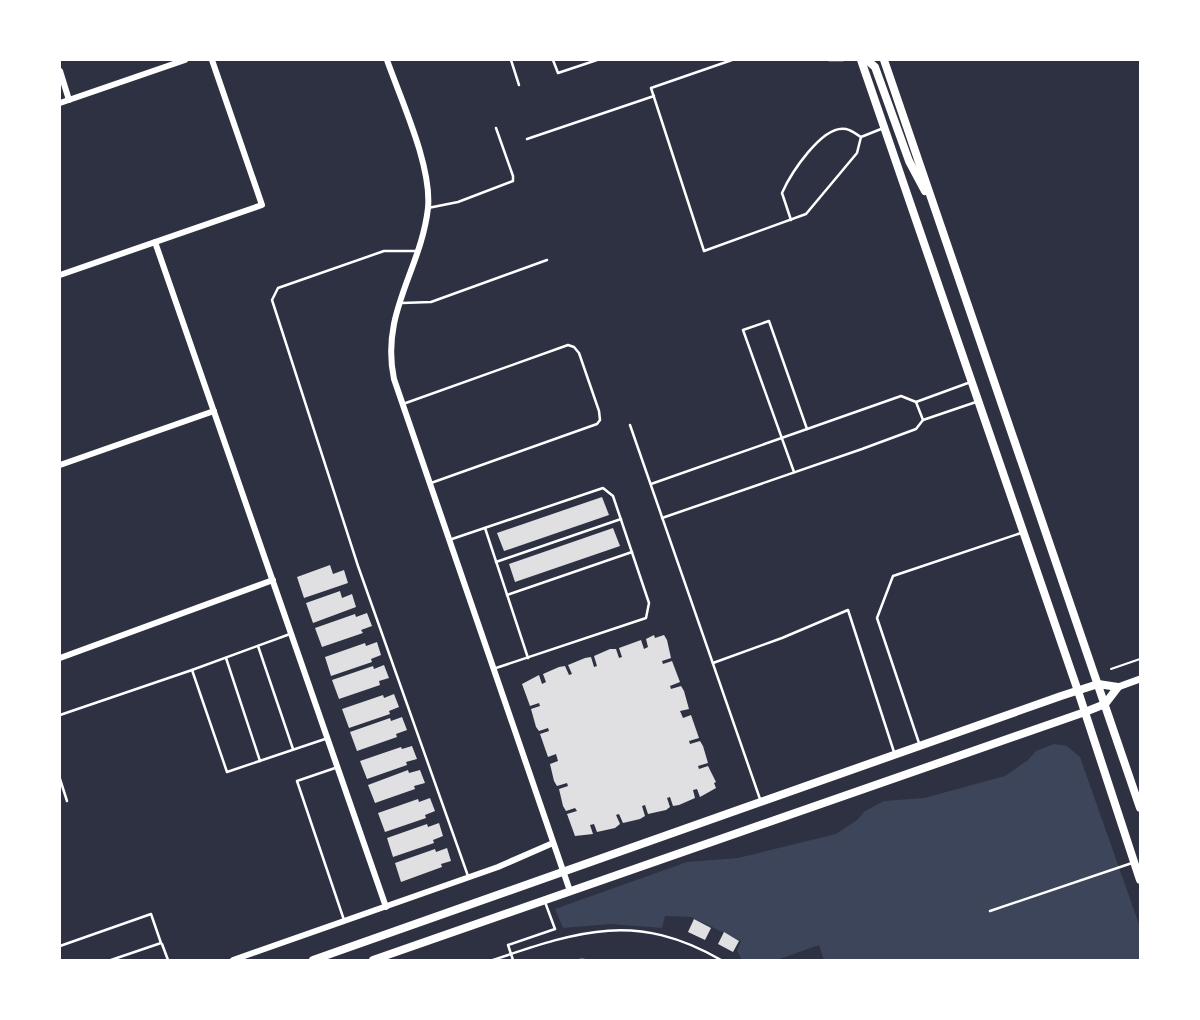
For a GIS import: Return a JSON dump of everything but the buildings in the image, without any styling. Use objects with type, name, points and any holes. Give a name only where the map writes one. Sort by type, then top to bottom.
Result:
[{"type":"main road","points":[[861,60],[1078,691],[1140,880]]},
{"type":"main road","points":[[867,60],[875,67],[909,161],[937,212]]},
{"type":"main road","points":[[884,60],[1140,808]]},
{"type":"main road","points":[[313,961],[1098,684],[1118,687],[1105,704],[1084,712],[373,961]]},
{"type":"street","points":[[60,103],[184,60]]},
{"type":"street","points":[[60,275],[262,205],[212,60]]},
{"type":"street","points":[[387,60],[422,159],[428,208],[393,321],[390,359],[402,404],[569,891]]},
{"type":"street","points":[[60,71],[69,100]]},
{"type":"street","points":[[155,242],[386,907]]},
{"type":"street","points":[[60,465],[214,411]]},
{"type":"street","points":[[60,658],[273,580]]},
{"type":"street","points":[[1118,687],[1140,680]]},
{"type":"street","points":[[233,961],[469,878],[553,843]]},
{"type":"lane","points":[[511,60],[519,85]]},
{"type":"lane","points":[[553,60],[558,73],[597,60]]},
{"type":"lane","points":[[732,60],[651,88],[704,251],[806,214],[857,153],[861,137]]},
{"type":"lane","points":[[829,60],[843,60]]},
{"type":"lane","points":[[527,139],[654,96]]},
{"type":"lane","points":[[428,208],[458,202],[513,181],[496,128]]},
{"type":"lane","points":[[861,137],[884,128]]},
{"type":"lane","points":[[791,220],[782,193],[798,163],[834,131],[847,129],[861,137]]},
{"type":"lane","points":[[416,251],[384,251],[278,288],[272,300],[358,566],[469,878]]},
{"type":"lane","points":[[399,303],[431,302],[547,260]]},
{"type":"lane","points":[[794,473],[743,330],[769,321],[807,429]]},
{"type":"lane","points":[[402,404],[568,345],[577,349],[587,376],[600,416],[597,424],[430,483]]},
{"type":"lane","points":[[650,484],[901,396],[916,402],[971,382]]},
{"type":"lane","points":[[662,518],[916,429],[923,420],[978,401]]},
{"type":"lane","points":[[916,402],[923,420]]},
{"type":"lane","points":[[630,425],[761,802]]},
{"type":"lane","points":[[449,540],[603,488],[613,496],[621,519],[649,603],[646,618],[493,669]]},
{"type":"lane","points":[[496,562],[621,519]]},
{"type":"lane","points":[[485,528],[528,658]]},
{"type":"lane","points":[[920,746],[877,618],[893,576],[1023,532]]},
{"type":"lane","points":[[507,595],[632,552]]},
{"type":"lane","points":[[713,663],[848,610],[895,755]]},
{"type":"lane","points":[[60,715],[292,634]]},
{"type":"lane","points":[[258,646],[294,750]]},
{"type":"lane","points":[[226,658],[260,761]]},
{"type":"lane","points":[[192,670],[227,772],[328,738]]},
{"type":"lane","points":[[338,767],[297,781],[344,921]]},
{"type":"lane","points":[[60,779],[67,800]]},
{"type":"lane","points":[[989,911],[1135,862]]},
{"type":"lane","points":[[513,961],[508,945],[555,929],[544,900]]},
{"type":"lane","points":[[60,946],[151,914],[168,961]]},
{"type":"lane","points":[[493,961],[570,936],[623,930],[651,932],[680,940],[721,961]]},
{"type":"lane","points":[[111,961],[161,943]]},
{"type":"path","points":[[1111,669],[1140,659]]},
{"type":"shaded area","points":[[1054,744],[1067,746],[1080,757],[1140,927],[1140,960],[824,960],[819,945],[777,960],[742,960],[737,951],[741,941],[691,917],[665,916],[662,928],[610,924],[563,928],[555,909],[687,862],[738,858],[836,834],[865,811],[884,801],[924,798],[1005,776],[1036,751]]}]
